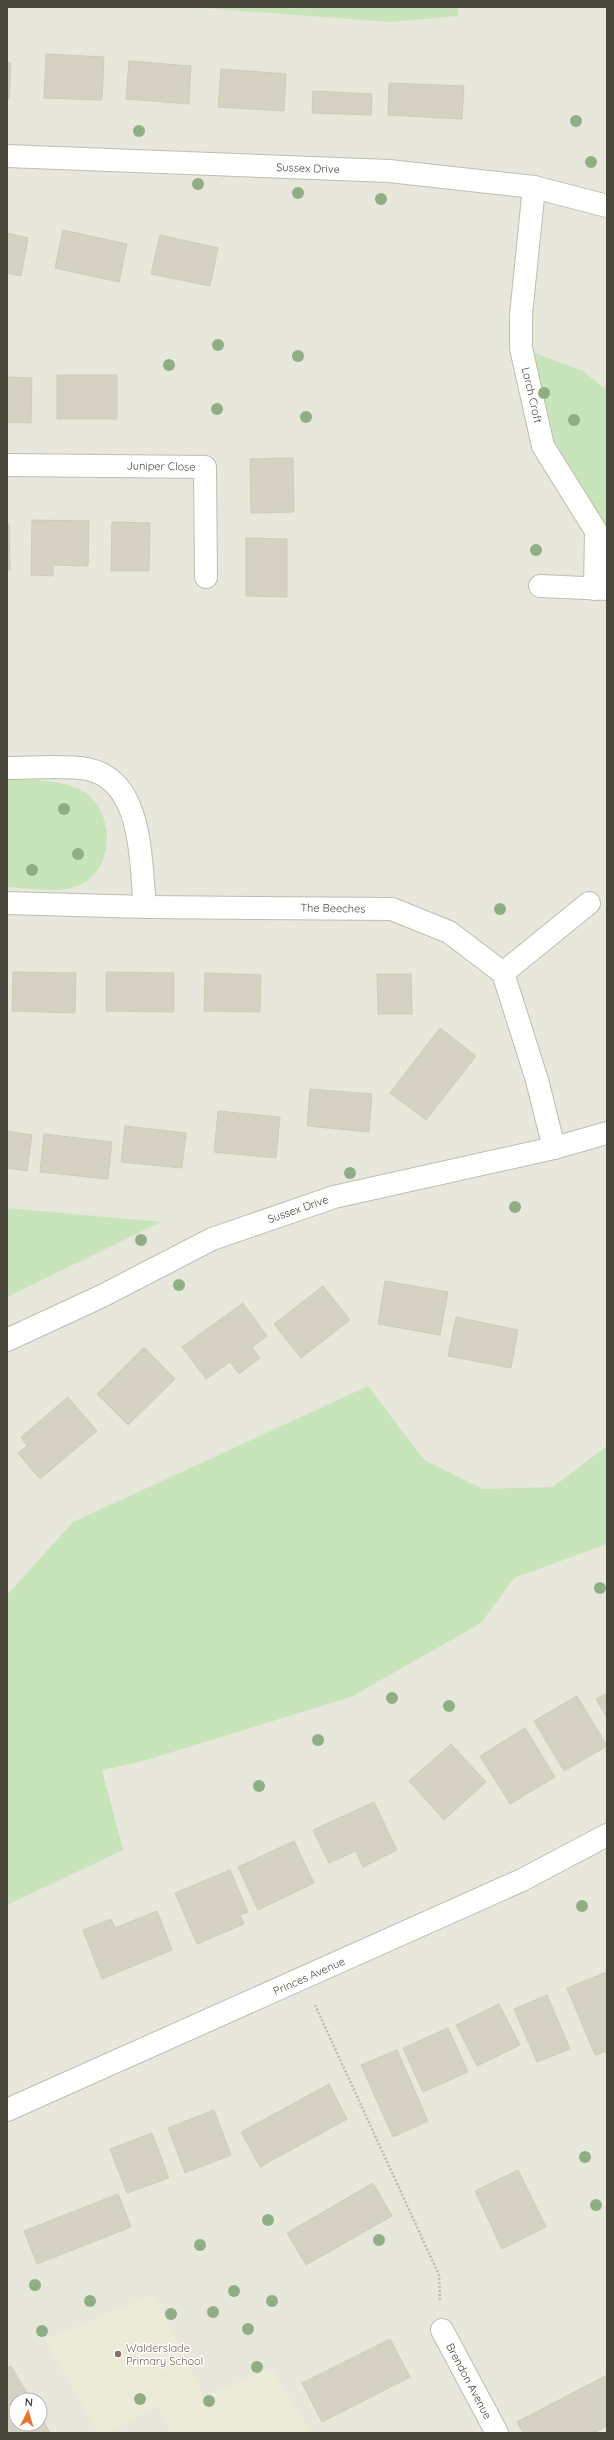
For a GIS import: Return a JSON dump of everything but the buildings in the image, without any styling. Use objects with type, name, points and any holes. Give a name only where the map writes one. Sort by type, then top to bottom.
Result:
[{"type":"street","name":"Sussex Drive","points":[[7,156],[390,172],[534,187],[607,206]]},
{"type":"street","name":"Larch Croft","points":[[534,187],[521,315],[521,348],[543,446],[596,531],[601,589],[540,586]]},
{"type":"street","name":"Juniper Close","points":[[7,465],[205,467],[206,577]]},
{"type":"street","points":[[7,768],[87,769],[112,780],[126,796],[138,832],[144,907]]},
{"type":"street","name":"The Beeches","points":[[7,903],[144,907],[392,909],[449,932],[502,973]]},
{"type":"street","points":[[554,1148],[537,1080],[502,973],[589,904]]},
{"type":"street","name":"Sussex Drive","points":[[7,1340],[102,1296],[212,1239],[334,1196],[554,1148],[607,1133]]},
{"type":"street","name":"Princes Avenue","points":[[7,2110],[522,1880],[607,1835]]},
{"type":"street","name":"Brendon Avenue","points":[[442,2330],[497,2433]]},
{"type":"path","points":[[305,1978],[328,2035],[439,2275],[442,2330]]},
{"type":"shaded area","points":[[7,7],[607,7],[607,2433],[7,2433]]},
{"type":"shaded area","name":"Walderslade Primary School","points":[[154,2294],[204,2397],[271,2368],[311,2433],[171,2433],[158,2405],[110,2433],[98,2433],[45,2340]]},
{"type":"green space","points":[[190,7],[458,7],[458,16],[390,22]]},
{"type":"green space","points":[[521,348],[583,371],[607,390],[607,580],[595,581],[596,531],[543,446]]},
{"type":"green space","points":[[7,779],[54,782],[72,786],[92,798],[101,811],[106,826],[107,842],[104,857],[97,871],[86,881],[71,888],[57,890],[7,887]]},
{"type":"green space","points":[[7,1208],[161,1222],[7,1297]]},
{"type":"green space","points":[[368,1386],[424,1460],[483,1489],[553,1487],[607,1446],[607,1544],[514,1578],[481,1623],[351,1697],[143,1761],[102,1770],[123,1850],[7,1905],[7,1595],[73,1522]]},
{"type":"place","name":"Walderslade Primary School","points":[[118,2354]]}]
